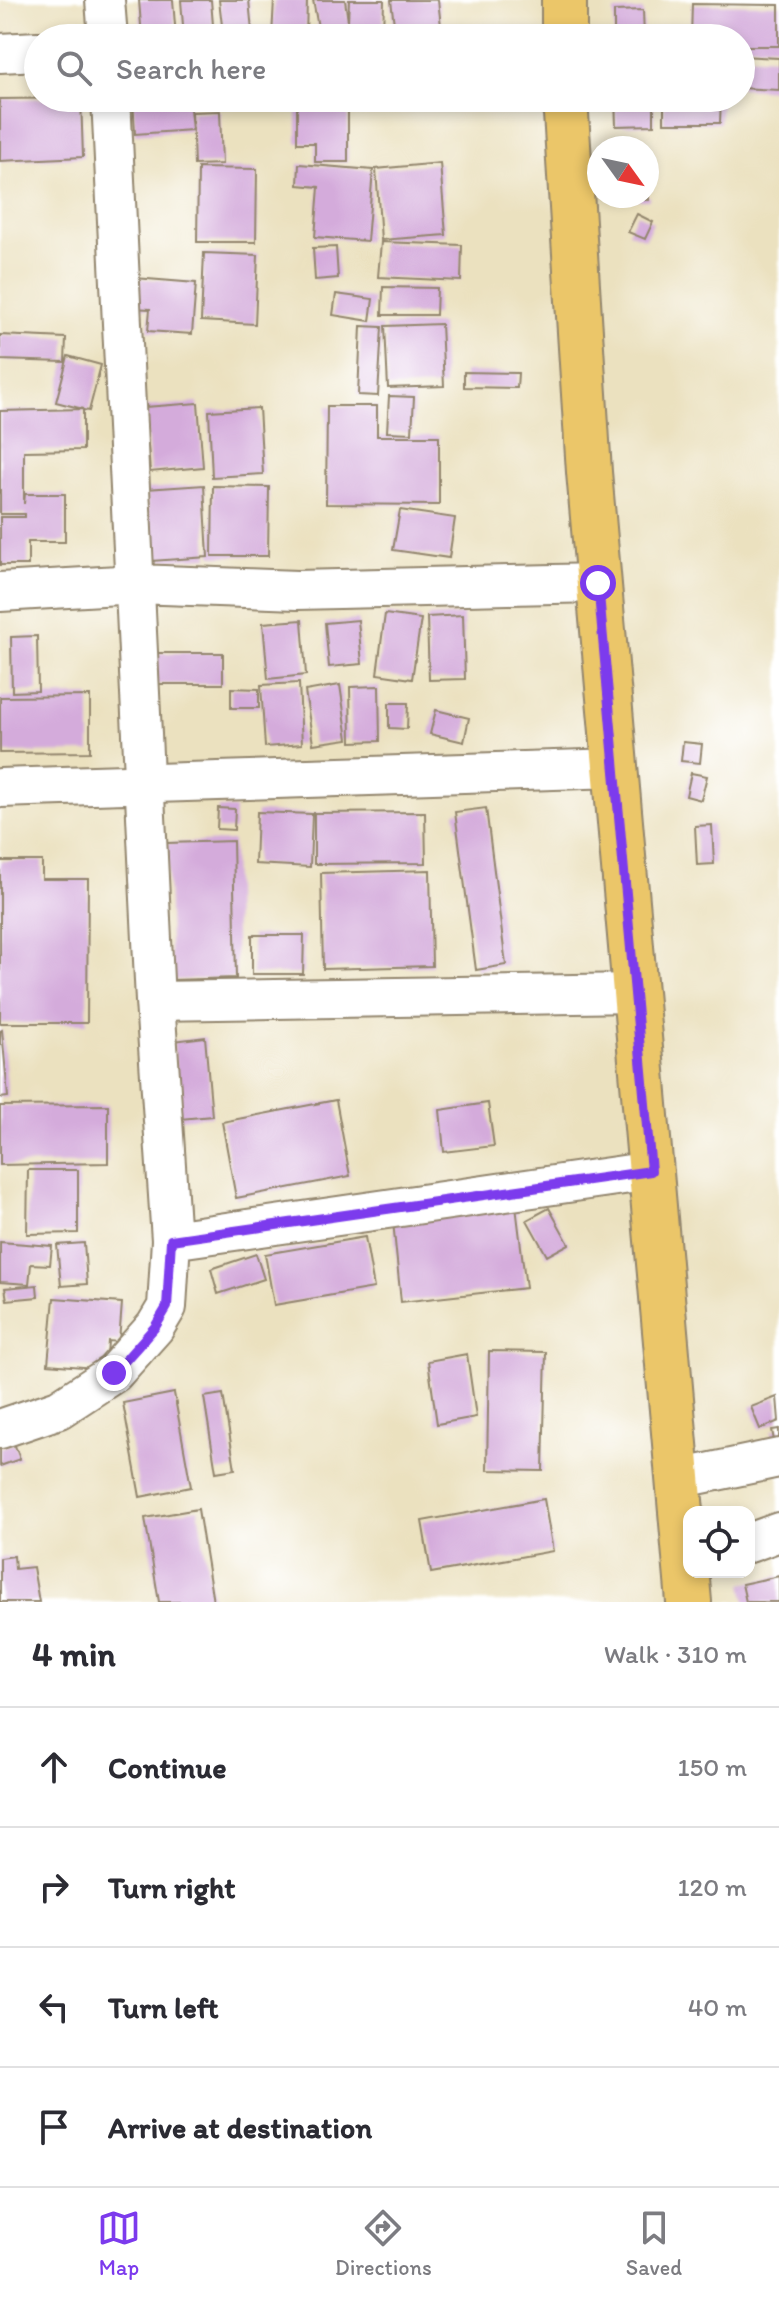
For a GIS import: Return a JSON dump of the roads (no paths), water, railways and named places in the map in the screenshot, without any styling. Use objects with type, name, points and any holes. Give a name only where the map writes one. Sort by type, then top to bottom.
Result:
[{"type":"main road","points":[[564,0],[564,24]]},
{"type":"main road","points":[[566,112],[598,583],[683,1528]]},
{"type":"street","points":[[105,0],[107,24]]},
{"type":"street","points":[[0,53],[24,52]]},
{"type":"street","points":[[0,1429],[59,1409],[114,1373],[155,1327],[167,1307],[171,1240],[143,783],[112,112]]},
{"type":"street","points":[[0,592],[136,584],[297,590],[598,583]]},
{"type":"street","points":[[0,788],[617,768]]},
{"type":"street","points":[[155,1001],[635,993]]},
{"type":"street","points":[[171,1240],[651,1171]]},
{"type":"street","points":[[678,1479],[779,1458]]},
{"type":"street","points":[[755,1541],[779,1532]]}]
